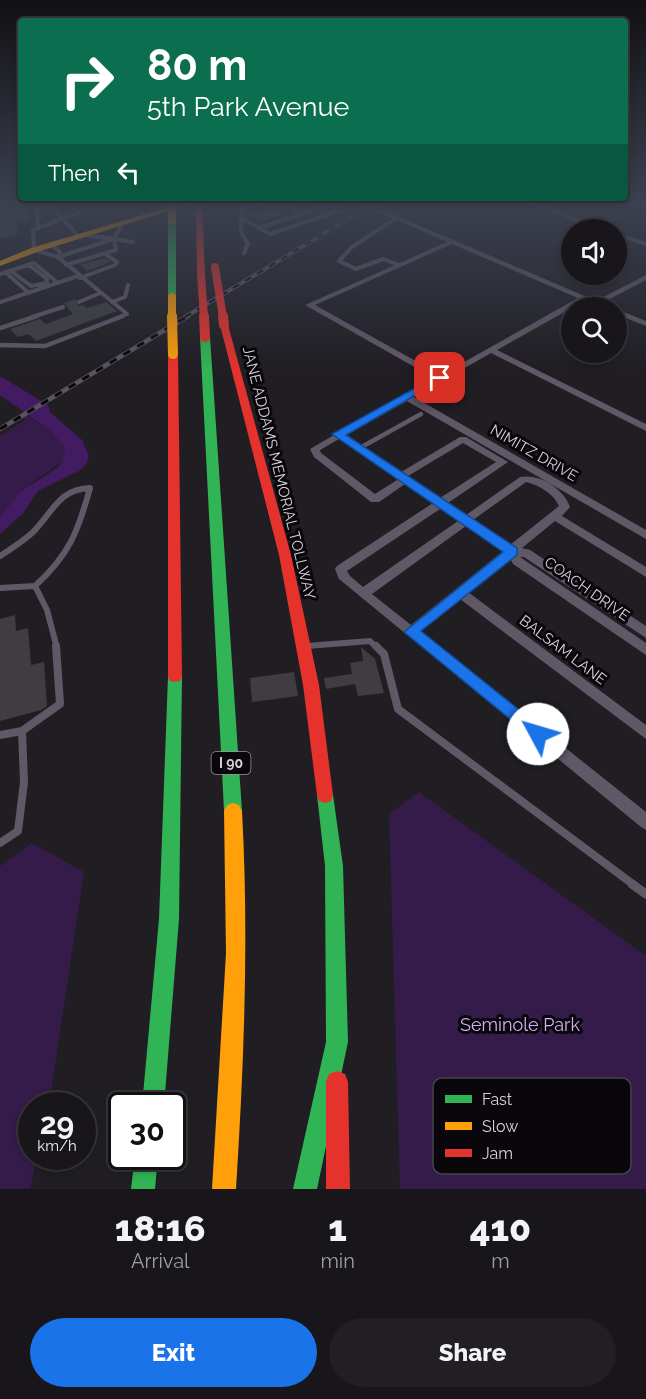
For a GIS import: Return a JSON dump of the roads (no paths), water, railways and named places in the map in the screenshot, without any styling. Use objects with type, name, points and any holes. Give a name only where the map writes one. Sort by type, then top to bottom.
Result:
[{"type":"main road","points":[[6,269],[21,258]]},
{"type":"main road","points":[[154,1092],[167,945],[172,840],[172,258]]},
{"type":"main road","name":"JANE ADDAMS MEMORIAL TOLLWAY","points":[[201,258],[234,821],[237,920],[234,1053],[224,1189]]},
{"type":"main road","name":"JANE ADDAMS MEMORIAL TOLLWAY","points":[[214,258],[224,325],[285,555],[304,646],[334,866],[337,1042],[305,1189]]},
{"type":"main road","points":[[337,1042],[338,1189]]},
{"type":"main road","points":[[143,1189],[145,1170]]},
{"type":"street","points":[[414,258],[309,305],[440,378]]},
{"type":"street","points":[[491,258],[582,297]]},
{"type":"street","points":[[608,297],[646,277]]},
{"type":"street","points":[[561,311],[338,434],[316,447],[315,452],[375,499],[463,439],[503,462],[341,569],[345,579],[646,822]]},
{"type":"street","points":[[627,316],[646,324]]},
{"type":"street","points":[[491,350],[646,428]]},
{"type":"street","points":[[403,399],[421,414]]},
{"type":"street","name":"NIMITZ DRIVE","points":[[403,399],[646,535]]},
{"type":"street","name":"COACH DRIVE","points":[[338,434],[512,552],[517,561],[646,650]]},
{"type":"street","points":[[364,593],[527,478],[561,498],[565,504],[554,516],[411,632]]},
{"type":"street","points":[[554,516],[646,573]]},
{"type":"street","name":"COACH DRIVE","points":[[512,552],[526,553],[646,633]]},
{"type":"street","name":"BALSAM LANE","points":[[460,594],[646,733]]},
{"type":"lane","points":[[0,345],[45,346],[127,314],[79,277],[61,258]]},
{"type":"lane","points":[[66,265],[86,258]]},
{"type":"lane","points":[[0,302],[115,266],[117,262],[111,258]]},
{"type":"lane","points":[[341,258],[339,261],[356,269],[383,259],[399,265]]},
{"type":"lane","points":[[0,274],[6,269],[34,263],[58,283]]},
{"type":"lane","points":[[6,269],[27,284],[37,283],[46,278],[29,265]]},
{"type":"lane","points":[[6,269],[28,292]]},
{"type":"lane","points":[[112,302],[125,297],[128,285]]},
{"type":"lane","points":[[79,302],[100,293]]},
{"type":"lane","points":[[0,328],[63,307]]},
{"type":"lane","points":[[358,448],[421,414]]},
{"type":"lane","points":[[0,556],[29,536],[43,522],[55,500],[81,487],[90,488],[76,539],[63,562],[35,585],[0,588]]},
{"type":"lane","points":[[0,735],[22,731],[60,704],[62,681],[44,598],[35,585]]},
{"type":"lane","points":[[304,646],[370,641],[378,645],[384,654],[398,709],[646,894]]},
{"type":"lane","points":[[0,843],[18,831],[24,782],[22,731]]},
{"type":"railway","points":[[185,317],[283,258]]},
{"type":"railway","points":[[0,429],[188,316]]},
{"type":"park label","name":"Seminole Park","points":[[520,1025]]}]
